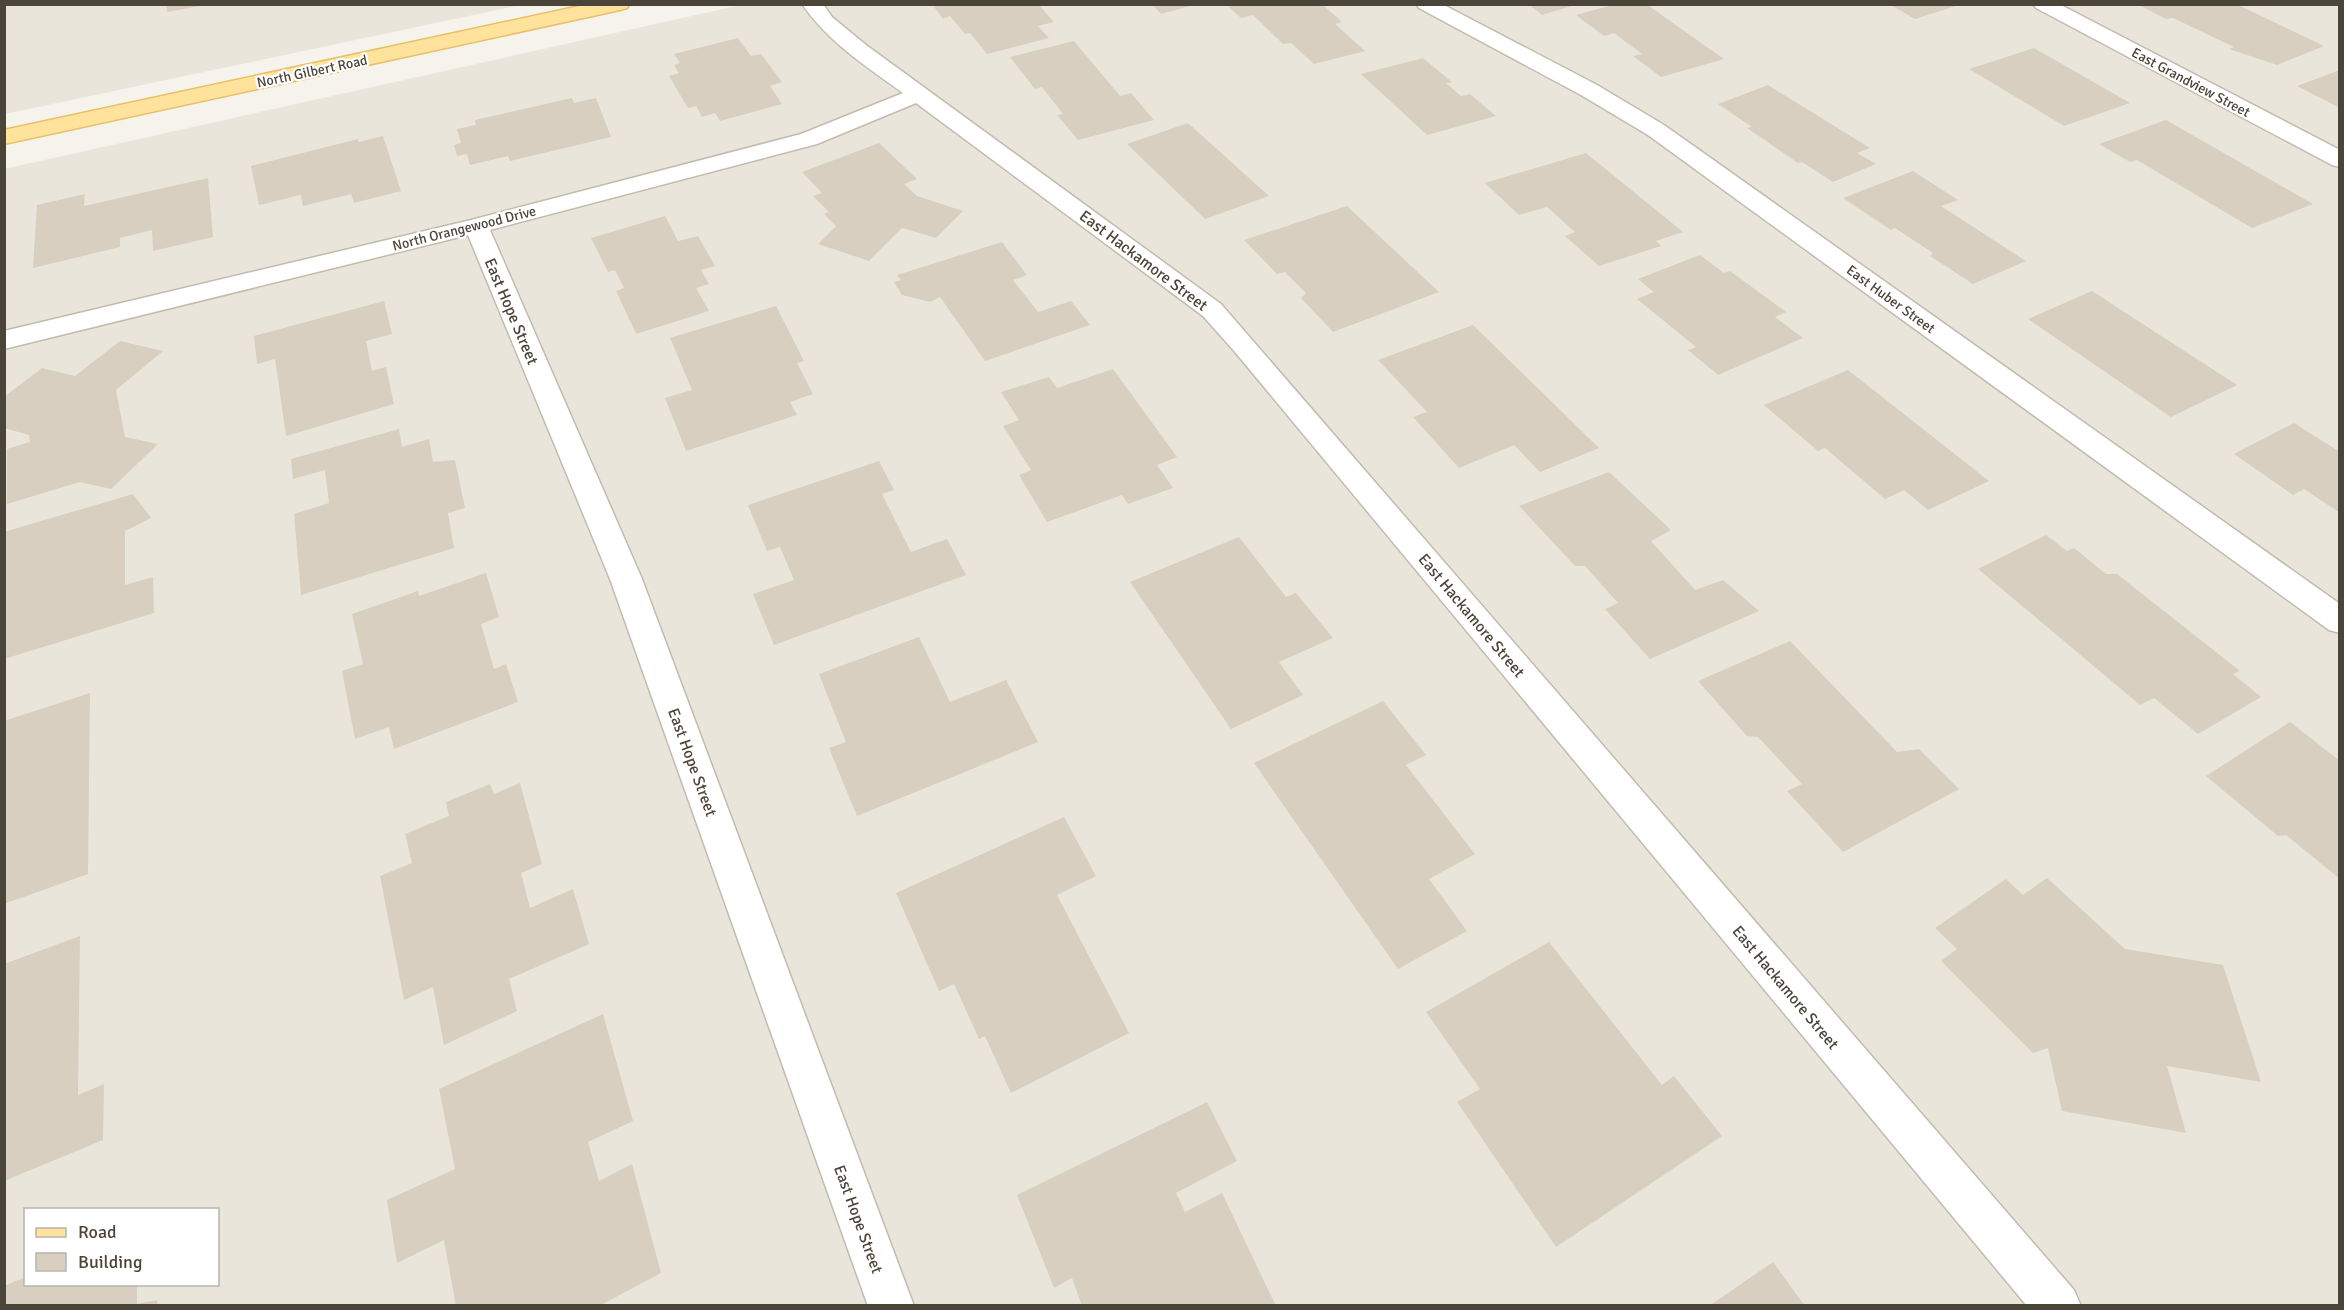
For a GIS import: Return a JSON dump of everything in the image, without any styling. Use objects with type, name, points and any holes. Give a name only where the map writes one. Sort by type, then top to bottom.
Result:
[{"type":"main road","name":"North Gilbert Road","points":[[4,137],[620,4]]},
{"type":"street","name":"East Hackamore Street","points":[[812,4],[841,37],[1212,310],[2001,1241],[2058,1305]]},
{"type":"street","name":"East Huber Street","points":[[1426,4],[1589,90],[1656,130],[2340,621]]},
{"type":"street","name":"East Grandview Street","points":[[2043,4],[2340,160]]},
{"type":"street","name":"North Orangewood Drive","points":[[4,340],[476,226],[809,139],[918,95]]},
{"type":"street","name":"East Hope Street","points":[[476,226],[626,579],[891,1305]]},
{"type":"shaded area","points":[[5,5],[521,5],[5,114]]},
{"type":"shaded area","points":[[741,5],[2339,5],[2339,1305],[5,1305],[4,169]]},
{"type":"building","points":[[166,4],[200,4],[200,6],[167,12]]},
{"type":"building","points":[[932,4],[1038,4],[1054,22],[1038,26],[1049,38],[987,54],[970,33],[965,34],[950,16],[943,19]]},
{"type":"building","points":[[1152,4],[1194,4],[1194,5],[1161,14]]},
{"type":"building","points":[[1232,4],[1322,4],[1342,22],[1335,24],[1365,51],[1314,64],[1291,43],[1283,44],[1253,15],[1241,18],[1228,6]]},
{"type":"building","points":[[1528,4],[1575,4],[1575,5],[1542,15]]},
{"type":"building","points":[[1616,4],[1646,4],[1724,59],[1661,77],[1633,56],[1642,54],[1614,33],[1604,36],[1576,15]]},
{"type":"building","points":[[1889,4],[1959,4],[1959,5],[1915,19]]},
{"type":"building","points":[[2137,4],[2236,4],[2324,46],[2277,65],[2229,49],[2234,47],[2173,18],[2166,19]]},
{"type":"building","points":[[738,38],[751,56],[761,54],[782,82],[770,86],[782,104],[720,121],[715,113],[702,117],[696,106],[688,108],[669,76],[679,73],[674,65],[680,63],[674,54]]},
{"type":"building","points":[[1074,41],[1120,96],[1131,93],[1154,120],[1078,140],[1057,115],[1063,114],[1042,87],[1035,89],[1010,57]]},
{"type":"building","points":[[2034,48],[2130,103],[2064,126],[1969,69]]},
{"type":"building","points":[[1423,58],[1452,82],[1446,83],[1461,96],[1470,94],[1496,116],[1427,135],[1361,74]]},
{"type":"building","points":[[2340,70],[2340,108],[2297,86]]},
{"type":"building","points":[[1768,85],[1870,148],[1857,153],[1876,164],[1833,182],[1802,162],[1798,163],[1747,128],[1752,127],[1718,104]]},
{"type":"building","points":[[572,98],[574,103],[596,98],[611,137],[510,161],[508,156],[470,165],[467,154],[457,156],[454,145],[461,143],[457,129],[476,125],[475,120]]},
{"type":"building","points":[[2166,120],[2313,204],[2252,228],[2137,160],[2130,162],[2099,144]]},
{"type":"building","points":[[1188,123],[1269,196],[1205,219],[1127,144]]},
{"type":"building","points":[[383,136],[401,191],[354,203],[351,194],[303,206],[301,195],[259,205],[251,166],[358,139],[359,142]]},
{"type":"building","points":[[879,143],[917,179],[904,184],[917,196],[963,211],[936,238],[902,228],[869,261],[818,244],[836,226],[824,214],[829,212],[813,196],[822,193],[802,172]]},
{"type":"building","points":[[1586,153],[1683,232],[1656,241],[1661,246],[1599,266],[1565,236],[1575,232],[1547,207],[1519,215],[1485,183]]},
{"type":"building","points":[[1913,171],[1958,200],[1941,206],[2026,261],[1973,284],[1930,256],[1933,253],[1895,228],[1891,230],[1843,198]]},
{"type":"building","points":[[208,178],[213,237],[153,251],[152,230],[120,238],[120,247],[33,268],[37,205],[85,194],[84,206]]},
{"type":"building","points":[[1347,206],[1439,292],[1333,332],[1301,298],[1306,293],[1285,272],[1277,274],[1244,240]]},
{"type":"building","points":[[665,216],[678,241],[698,236],[715,266],[701,270],[709,284],[696,288],[709,311],[636,334],[616,291],[624,288],[615,270],[608,272],[591,238]]},
{"type":"building","points":[[1002,242],[1027,275],[1013,280],[1038,312],[1071,301],[1090,325],[985,361],[940,297],[930,302],[902,295],[894,282],[901,280],[897,275]]},
{"type":"building","points":[[1700,255],[1724,273],[1730,271],[1786,312],[1775,317],[1803,338],[1718,375],[1688,350],[1696,347],[1637,299],[1654,292],[1638,279]]},
{"type":"building","points":[[2092,291],[2237,385],[2171,417],[2028,319]]},
{"type":"building","points":[[384,301],[392,334],[366,341],[372,371],[386,367],[394,404],[286,436],[275,359],[257,364],[254,336]]},
{"type":"building","points":[[776,306],[804,361],[797,363],[813,394],[790,402],[797,415],[686,451],[665,398],[692,390],[670,338]]},
{"type":"building","points":[[1473,325],[1599,448],[1540,472],[1514,445],[1459,468],[1413,417],[1427,412],[1378,360]]},
{"type":"building","points":[[120,341],[163,351],[116,390],[125,437],[158,444],[111,489],[80,482],[7,504],[7,449],[30,442],[29,435],[4,428],[4,397],[42,368],[75,376]]},
{"type":"building","points":[[1113,369],[1177,457],[1157,465],[1173,488],[1128,504],[1122,495],[1047,522],[1019,475],[1031,470],[1003,426],[1019,420],[1001,392],[1049,377],[1057,388]]},
{"type":"building","points":[[1848,370],[1989,481],[1928,510],[1904,490],[1885,499],[1825,448],[1818,451],[1764,405]]},
{"type":"building","points":[[2294,423],[2340,452],[2340,513],[2304,489],[2293,495],[2234,454]]},
{"type":"building","points":[[399,429],[402,447],[429,439],[433,462],[455,460],[465,508],[448,513],[454,548],[301,595],[294,514],[329,503],[325,470],[293,479],[291,459]]},
{"type":"building","points":[[879,461],[894,490],[882,494],[911,552],[947,539],[966,575],[774,645],[753,594],[794,580],[780,547],[767,551],[748,505]]},
{"type":"building","points":[[1609,472],[1671,530],[1651,541],[1695,590],[1723,580],[1759,611],[1650,659],[1605,609],[1618,603],[1585,566],[1575,566],[1519,506]]},
{"type":"building","points":[[133,494],[151,518],[125,531],[125,585],[153,577],[154,613],[4,659],[4,532]]},
{"type":"building","points":[[2046,535],[2067,551],[2074,548],[2106,574],[2117,574],[2240,671],[2233,674],[2261,697],[2198,734],[2154,698],[2140,705],[1978,569]]},
{"type":"building","points":[[1239,537],[1286,597],[1296,593],[1333,638],[1279,662],[1303,695],[1231,729],[1130,582]]},
{"type":"building","points":[[486,573],[499,617],[481,624],[494,669],[506,664],[518,702],[394,749],[389,727],[355,739],[342,671],[363,664],[352,614],[418,591],[419,596]]},
{"type":"building","points":[[919,637],[950,702],[1006,680],[1038,742],[857,816],[829,748],[846,742],[819,674]]},
{"type":"building","points":[[1790,641],[1897,752],[1919,749],[1959,789],[1843,852],[1787,791],[1802,784],[1758,737],[1747,736],[1698,681]]},
{"type":"building","points":[[90,693],[88,874],[4,904],[4,721]]},
{"type":"building","points":[[1383,701],[1426,755],[1406,765],[1475,854],[1429,879],[1467,931],[1398,969],[1254,763]]},
{"type":"building","points":[[2290,722],[2340,761],[2340,879],[2286,835],[2278,836],[2206,776]]},
{"type":"building","points":[[520,783],[542,864],[521,873],[530,908],[573,889],[589,944],[509,979],[517,1011],[444,1045],[433,987],[404,1000],[380,876],[412,863],[405,834],[449,816],[446,802],[490,784],[494,794]]},
{"type":"building","points":[[1064,817],[1096,876],[1057,895],[1129,1033],[1011,1093],[985,1036],[979,1039],[954,984],[939,991],[896,893]]},
{"type":"building","points":[[2047,878],[2125,949],[2223,965],[2261,1082],[2167,1066],[2186,1133],[2062,1111],[2048,1048],[2033,1053],[1941,961],[1957,949],[1935,928],[2006,879],[2023,895]]},
{"type":"building","points":[[80,936],[78,1095],[104,1084],[103,1140],[4,1181],[4,964]]},
{"type":"building","points":[[1549,942],[1662,1085],[1674,1076],[1722,1136],[1556,1247],[1457,1102],[1480,1089],[1426,1012]]},
{"type":"building","points":[[603,1014],[633,1121],[588,1142],[599,1181],[632,1164],[661,1273],[599,1306],[456,1306],[444,1240],[397,1263],[387,1200],[455,1169],[439,1089]]},
{"type":"building","points":[[1207,1102],[1237,1161],[1176,1193],[1185,1212],[1222,1193],[1276,1306],[1082,1306],[1072,1278],[1054,1288],[1017,1195]]},
{"type":"building","points":[[1773,1262],[1805,1306],[1709,1306]]},
{"type":"building","points":[[24,1278],[24,1286],[137,1286],[137,1304],[157,1300],[158,1306],[4,1306],[4,1286]]}]
